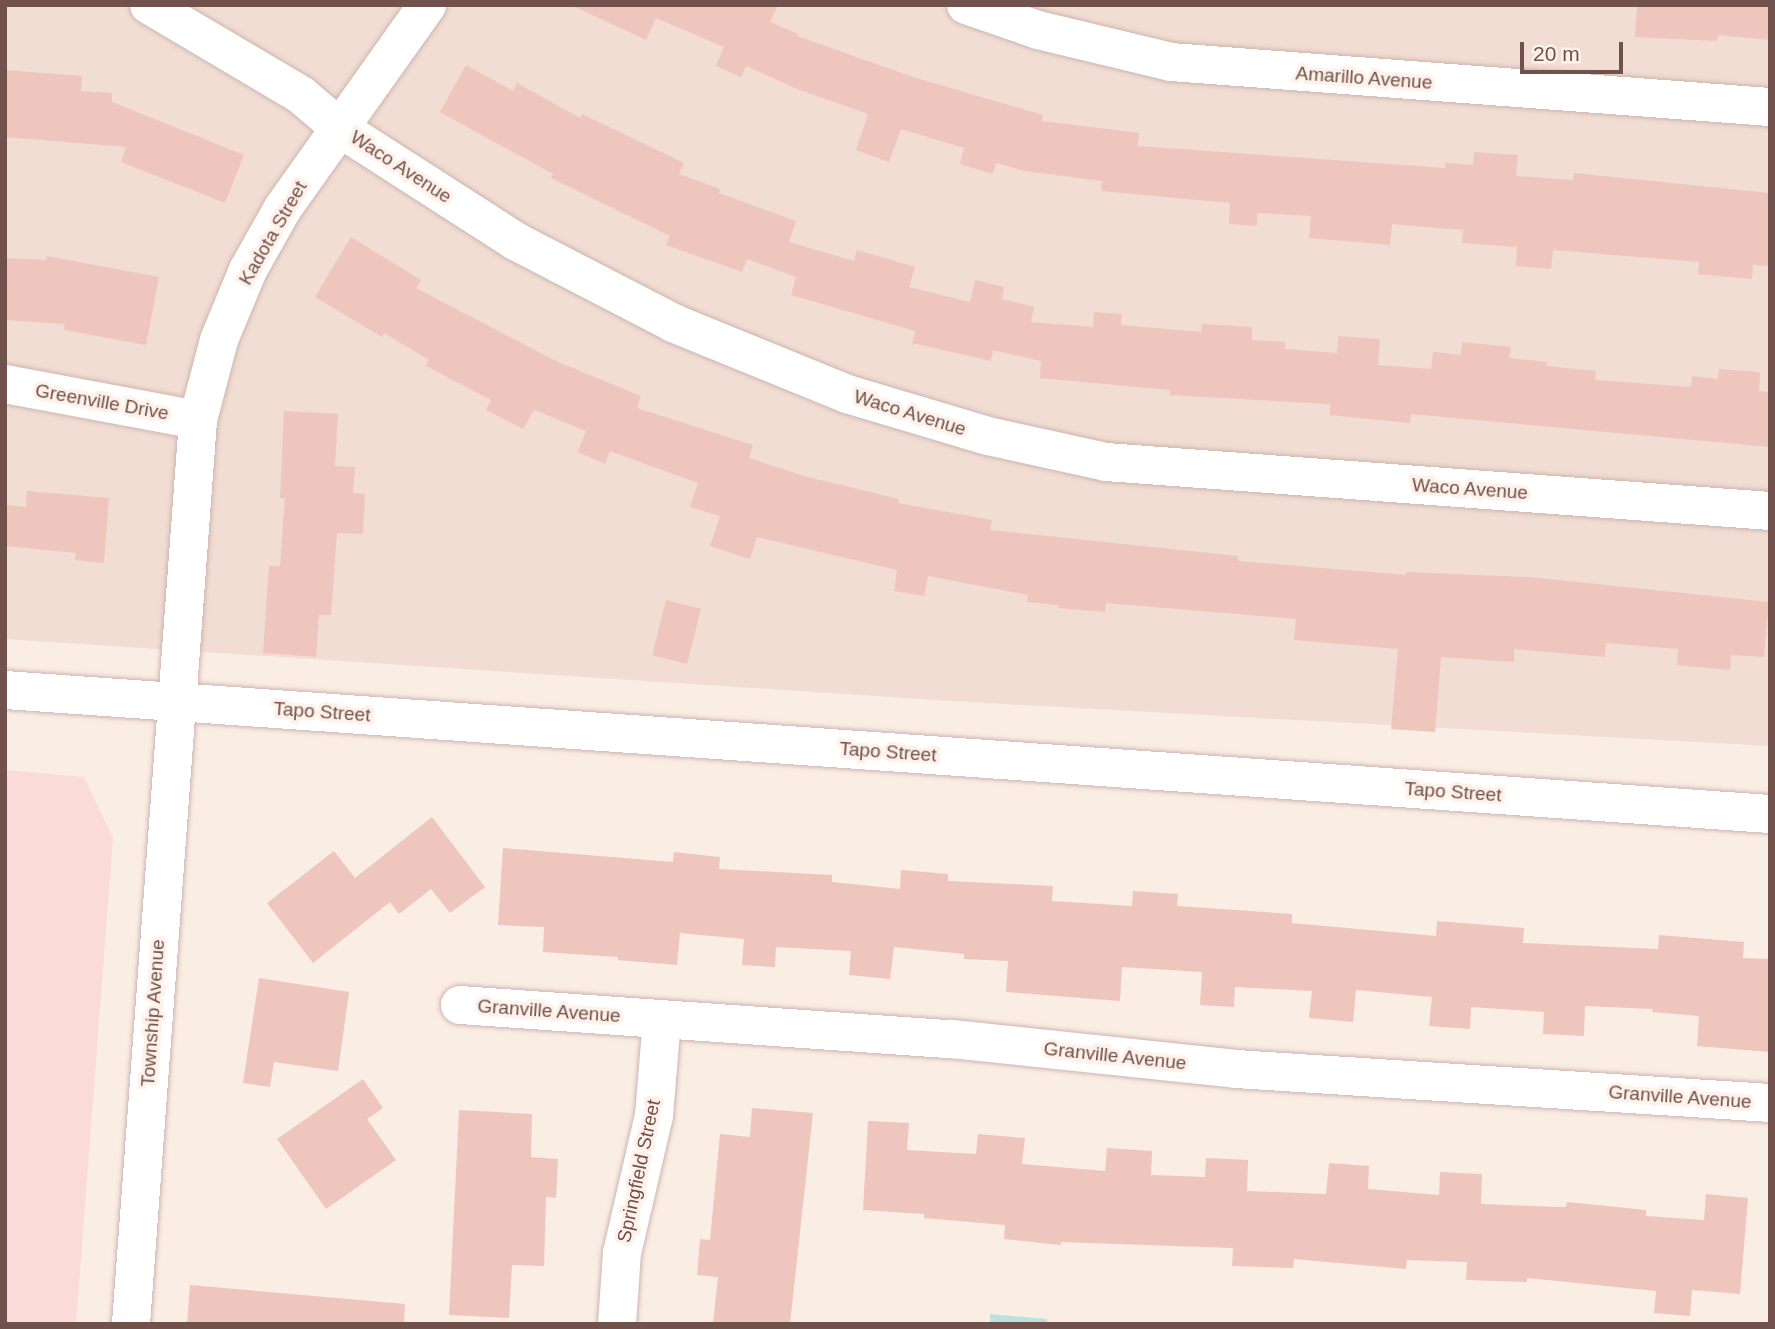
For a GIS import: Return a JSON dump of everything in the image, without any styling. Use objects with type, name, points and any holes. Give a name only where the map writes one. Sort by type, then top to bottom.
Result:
[{"type":"street","name":"Waco Avenue","points":[[149,5],[302,94],[341,129],[517,242],[673,323],[847,394],[988,436],[1106,462],[1770,511]]},
{"type":"street","name":"Kadota Street","points":[[175,702],[198,420],[219,340],[248,270],[283,208],[427,5]]},
{"type":"street","name":"Amarillo Avenue","points":[[966,5],[1038,30],[1171,62],[1770,107]]},
{"type":"street","name":"Greenville Drive","points":[[5,384],[198,420]]},
{"type":"street","name":"Tapo Street","points":[[5,690],[1770,814]]},
{"type":"street","name":"Township Avenue","points":[[131,1324],[175,702]]},
{"type":"street","name":"Granville Avenue","points":[[460,1004],[952,1039],[1236,1069],[1770,1103]]},
{"type":"street","name":"Springfield Street","points":[[617,1324],[622,1254],[654,1116],[662,1019]]},
{"type":"shaded area","points":[[5,5],[1770,5],[1770,746],[951,701],[5,639]]},
{"type":"shaded area","points":[[5,770],[84,777],[113,838],[76,1324],[5,1324]]},
{"type":"water","points":[[990,1314],[1047,1319],[1046,1324],[990,1324]]},
{"type":"building","points":[[571,5],[778,5],[770,22],[798,34],[797,36],[913,77],[1043,115],[1042,121],[1139,133],[1138,146],[1445,168],[1445,163],[1473,165],[1474,152],[1518,155],[1516,176],[1573,180],[1574,173],[1770,193],[1770,266],[1753,265],[1752,279],[1698,274],[1699,262],[1553,250],[1551,269],[1516,266],[1517,247],[1462,243],[1463,230],[1392,224],[1390,245],[1309,238],[1311,216],[1257,213],[1257,226],[1229,224],[1230,203],[1101,191],[1102,181],[1025,171],[996,163],[993,174],[960,164],[964,148],[901,129],[889,162],[856,150],[868,114],[797,89],[746,66],[741,77],[716,66],[724,47],[656,18],[646,40]]},
{"type":"building","points":[[1637,5],[1770,5],[1770,40],[1718,35],[1717,41],[1635,37]]},
{"type":"building","points":[[466,65],[513,91],[517,83],[580,118],[582,114],[684,163],[679,174],[720,189],[719,193],[796,221],[789,242],[854,261],[857,250],[915,267],[909,287],[970,302],[975,280],[1004,287],[1002,299],[1034,307],[1031,322],[1093,327],[1094,312],[1122,314],[1121,325],[1201,332],[1202,324],[1252,327],[1252,340],[1285,342],[1285,349],[1337,353],[1338,336],[1380,339],[1378,365],[1431,369],[1433,352],[1461,355],[1462,342],[1511,347],[1509,358],[1547,362],[1546,366],[1596,371],[1595,380],[1691,387],[1692,376],[1718,379],[1719,369],[1760,372],[1759,391],[1770,392],[1770,447],[1411,414],[1410,423],[1330,415],[1330,404],[1170,395],[1170,390],[1040,378],[1041,361],[993,350],[991,361],[912,343],[915,331],[791,295],[796,277],[747,259],[742,272],[666,245],[670,236],[551,178],[553,174],[440,112]]},
{"type":"building","points":[[5,70],[82,76],[81,91],[112,93],[112,102],[244,155],[225,203],[121,162],[126,147],[5,137]]},
{"type":"building","points":[[351,237],[421,280],[416,288],[558,362],[641,396],[637,408],[753,445],[749,458],[804,476],[899,499],[898,503],[992,520],[990,530],[1238,556],[1238,561],[1406,575],[1406,572],[1529,577],[1769,602],[1764,657],[1731,655],[1730,670],[1677,665],[1678,649],[1606,643],[1605,657],[1514,649],[1514,662],[1441,657],[1435,732],[1391,729],[1398,649],[1294,640],[1296,619],[1106,603],[1105,612],[1058,608],[1059,605],[1027,602],[1028,595],[928,576],[924,596],[894,591],[897,570],[757,537],[750,559],[710,546],[720,516],[690,507],[698,483],[610,451],[605,464],[578,452],[586,431],[534,410],[523,429],[486,410],[491,400],[426,366],[429,360],[384,333],[382,337],[315,297]]},
{"type":"building","points":[[47,256],[159,277],[146,345],[64,330],[65,324],[5,320],[5,258],[46,260]]},
{"type":"building","points":[[284,411],[338,414],[335,466],[355,467],[353,493],[365,494],[363,534],[337,533],[331,615],[319,615],[316,657],[263,653],[269,566],[280,566],[285,498],[280,498]]},
{"type":"building","points":[[27,491],[109,498],[104,563],[75,560],[76,553],[5,546],[5,505],[26,507]]},
{"type":"building","points":[[666,600],[701,609],[687,664],[652,655]]},
{"type":"building","points":[[432,817],[485,887],[450,913],[431,889],[399,914],[390,902],[313,963],[267,903],[334,851],[355,878]]},
{"type":"building","points":[[503,848],[673,862],[674,852],[720,857],[719,869],[832,875],[832,882],[900,889],[901,870],[948,874],[948,881],[1053,886],[1052,901],[1132,906],[1133,891],[1178,894],[1177,906],[1292,914],[1292,923],[1436,936],[1437,921],[1524,928],[1523,943],[1658,949],[1659,935],[1744,942],[1743,958],[1770,959],[1770,1052],[1697,1046],[1699,1016],[1652,1012],[1653,1009],[1585,1006],[1584,1036],[1543,1034],[1544,1012],[1471,1007],[1470,1029],[1429,1026],[1432,997],[1356,990],[1353,1022],[1309,1018],[1312,991],[1235,987],[1234,1007],[1200,1005],[1202,972],[1122,967],[1120,1001],[1006,992],[1008,961],[964,959],[964,954],[894,947],[890,979],[849,975],[851,951],[776,947],[775,967],[742,965],[744,939],[680,933],[677,965],[618,960],[618,957],[543,952],[544,927],[498,925]]},
{"type":"building","points":[[259,978],[349,992],[338,1071],[274,1062],[270,1087],[243,1083]]},
{"type":"building","points":[[363,1079],[383,1108],[367,1119],[396,1160],[326,1209],[277,1139]]},
{"type":"building","points":[[752,1108],[813,1113],[790,1324],[713,1324],[718,1277],[697,1275],[700,1239],[710,1240],[720,1134],[750,1137]]},
{"type":"building","points":[[459,1110],[532,1114],[531,1157],[558,1159],[556,1198],[546,1197],[544,1266],[512,1265],[509,1318],[449,1315]]},
{"type":"building","points":[[868,1121],[909,1123],[907,1150],[976,1154],[978,1134],[1025,1138],[1022,1164],[1105,1171],[1107,1148],[1152,1151],[1151,1175],[1205,1177],[1206,1158],[1248,1160],[1247,1191],[1326,1194],[1329,1163],[1369,1166],[1368,1189],[1439,1195],[1440,1172],[1482,1174],[1481,1204],[1566,1207],[1567,1202],[1646,1210],[1646,1216],[1704,1220],[1706,1194],[1748,1198],[1740,1294],[1692,1290],[1690,1316],[1654,1313],[1656,1291],[1527,1278],[1527,1282],[1466,1280],[1467,1262],[1407,1260],[1406,1269],[1294,1259],[1293,1268],[1232,1266],[1233,1248],[1061,1242],[1061,1245],[1004,1239],[1005,1225],[924,1218],[924,1214],[863,1210]]},
{"type":"building","points":[[190,1285],[405,1304],[404,1324],[187,1324]]}]
